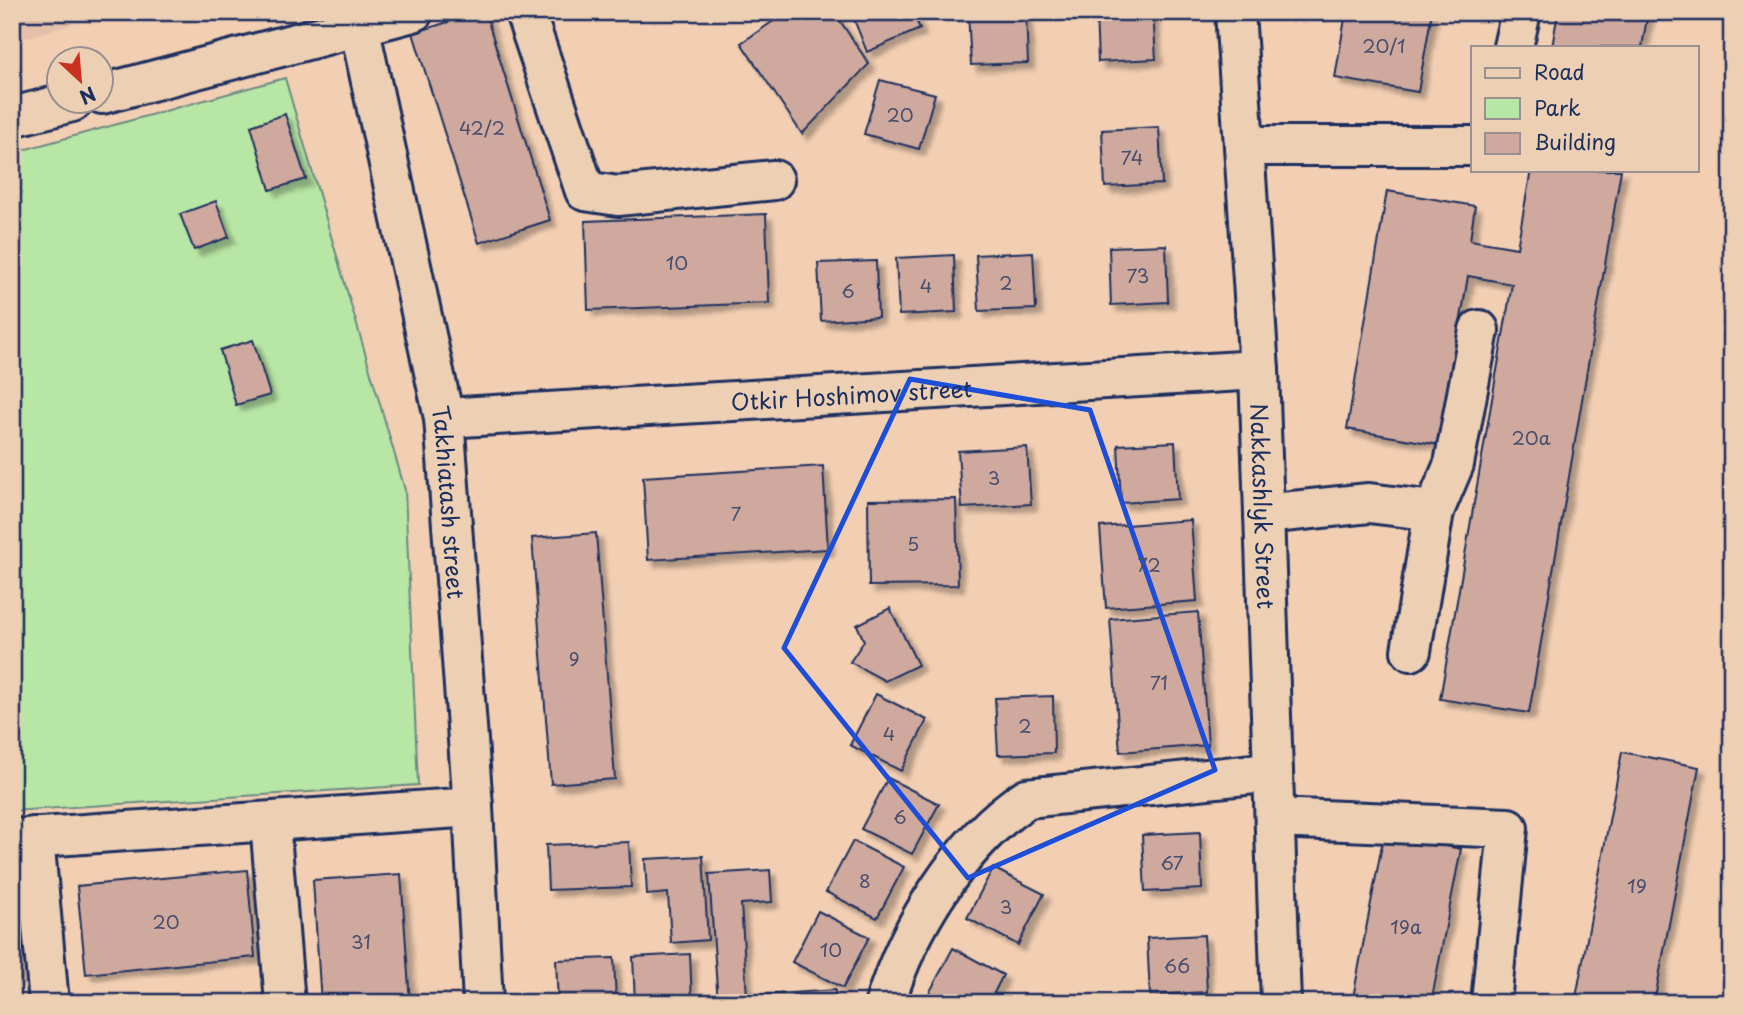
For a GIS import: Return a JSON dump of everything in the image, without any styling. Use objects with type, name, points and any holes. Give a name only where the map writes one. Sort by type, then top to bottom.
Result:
[{"type":"street","points":[[116,90],[358,19],[413,12]]},
{"type":"street","points":[[525,12],[585,191],[618,196],[774,180]]},
{"type":"street","name":"Nakkashlyk Street","points":[[1235,12],[1259,370],[1281,1003]]},
{"type":"street","points":[[1513,46],[1521,12]]},
{"type":"street","name":"Takhiatash street","points":[[358,19],[444,418],[473,807],[483,1003]]},
{"type":"street","points":[[12,117],[46,108]]},
{"type":"street","points":[[1244,146],[1471,146]]},
{"type":"street","points":[[1411,652],[1434,511],[1454,464],[1479,330]]},
{"type":"street","name":"Otkir Hoshimov street","points":[[444,418],[1259,370]]},
{"type":"street","points":[[1264,514],[1369,503],[1434,511]]},
{"type":"street","points":[[885,1003],[910,938],[976,839],[1000,816],[1027,798],[1273,772]]},
{"type":"street","points":[[49,1003],[23,838],[473,807]]},
{"type":"street","points":[[1275,818],[1508,828],[1491,1003]]},
{"type":"street","points":[[270,822],[285,1003]]},
{"type":"highlighted area","points":[[910,379],[1090,410],[1215,770],[968,878],[784,648]]},
{"type":"shaded area","points":[[12,12],[112,12],[12,42]]},
{"type":"green space","points":[[285,78],[405,490],[418,785],[12,811],[12,153]]},
{"type":"building","points":[[485,12],[550,220],[479,243],[413,33]]},
{"type":"building","points":[[787,12],[834,12],[869,64],[802,134],[741,43]]},
{"type":"building","points":[[851,12],[913,12],[920,29],[867,52]]},
{"type":"building","points":[[968,12],[1026,12],[1028,63],[971,65]]},
{"type":"building","points":[[1096,12],[1153,12],[1156,59],[1098,62]]},
{"type":"building","points":[[1346,12],[1432,12],[1418,92],[1335,78]]},
{"type":"building","points":[[1558,12],[1648,12],[1642,46],[1552,46]]},
{"type":"building","points":[[880,80],[935,94],[919,149],[864,134]]},
{"type":"building","points":[[285,114],[306,179],[270,190],[251,126]]},
{"type":"building","points":[[1159,127],[1162,184],[1105,187],[1102,130]]},
{"type":"building","points":[[1531,172],[1621,172],[1529,713],[1440,699],[1512,284],[1468,276],[1440,445],[1347,429],[1387,191],[1475,206],[1470,240],[1517,248]]},
{"type":"building","points":[[216,201],[229,237],[194,250],[180,214]]},
{"type":"building","points":[[766,214],[769,303],[588,310],[585,221]]},
{"type":"building","points":[[1166,245],[1168,302],[1111,305],[1109,247]]},
{"type":"building","points":[[1033,252],[1036,309],[979,311],[976,255]]},
{"type":"building","points":[[954,255],[956,312],[899,315],[896,258]]},
{"type":"building","points":[[876,261],[878,317],[821,321],[818,263]]},
{"type":"building","points":[[253,340],[270,395],[236,405],[220,350]]},
{"type":"building","points":[[1175,442],[1178,499],[1121,503],[1118,445]]},
{"type":"building","points":[[1027,447],[1031,504],[962,508],[958,451]]},
{"type":"building","points":[[823,466],[828,549],[648,560],[643,477]]},
{"type":"building","points":[[956,499],[958,585],[869,586],[868,500]]},
{"type":"building","points":[[1191,520],[1197,601],[1106,608],[1100,527]]},
{"type":"building","points":[[596,533],[615,779],[551,784],[532,538]]},
{"type":"building","points":[[890,608],[918,665],[885,681],[850,662],[864,641],[857,625]]},
{"type":"building","points":[[1198,612],[1208,745],[1120,752],[1110,619]]},
{"type":"building","points":[[876,694],[927,720],[901,771],[850,745]]},
{"type":"building","points":[[1053,696],[1054,753],[998,755],[995,698]]},
{"type":"building","points":[[1622,752],[1699,767],[1654,1003],[1575,1003]]},
{"type":"building","points":[[888,778],[939,804],[912,854],[861,829]]},
{"type":"building","points":[[1200,832],[1202,889],[1145,892],[1142,835]]},
{"type":"building","points":[[1384,834],[1461,849],[1431,1003],[1352,1003]]},
{"type":"building","points":[[853,841],[904,867],[877,918],[826,892]]},
{"type":"building","points":[[629,842],[631,887],[548,890],[546,845]]},
{"type":"building","points":[[703,856],[708,940],[671,943],[668,893],[647,895],[645,859]]},
{"type":"building","points":[[993,868],[1044,894],[1018,945],[967,918]]},
{"type":"building","points":[[247,870],[255,957],[86,974],[77,886]]},
{"type":"building","points":[[770,870],[772,902],[741,904],[747,996],[835,990],[836,1003],[718,1003],[709,874]]},
{"type":"building","points":[[401,874],[410,1003],[321,1003],[313,880]]},
{"type":"building","points":[[818,911],[869,937],[843,988],[792,962]]},
{"type":"building","points":[[12,916],[18,979],[12,980]]},
{"type":"building","points":[[1204,935],[1207,992],[1150,995],[1147,938]]},
{"type":"building","points":[[953,948],[1003,975],[989,1003],[934,1003],[926,999]]},
{"type":"building","points":[[690,954],[692,1003],[635,1003],[633,957]]},
{"type":"building","points":[[614,958],[616,1003],[558,1003],[556,960]]}]
